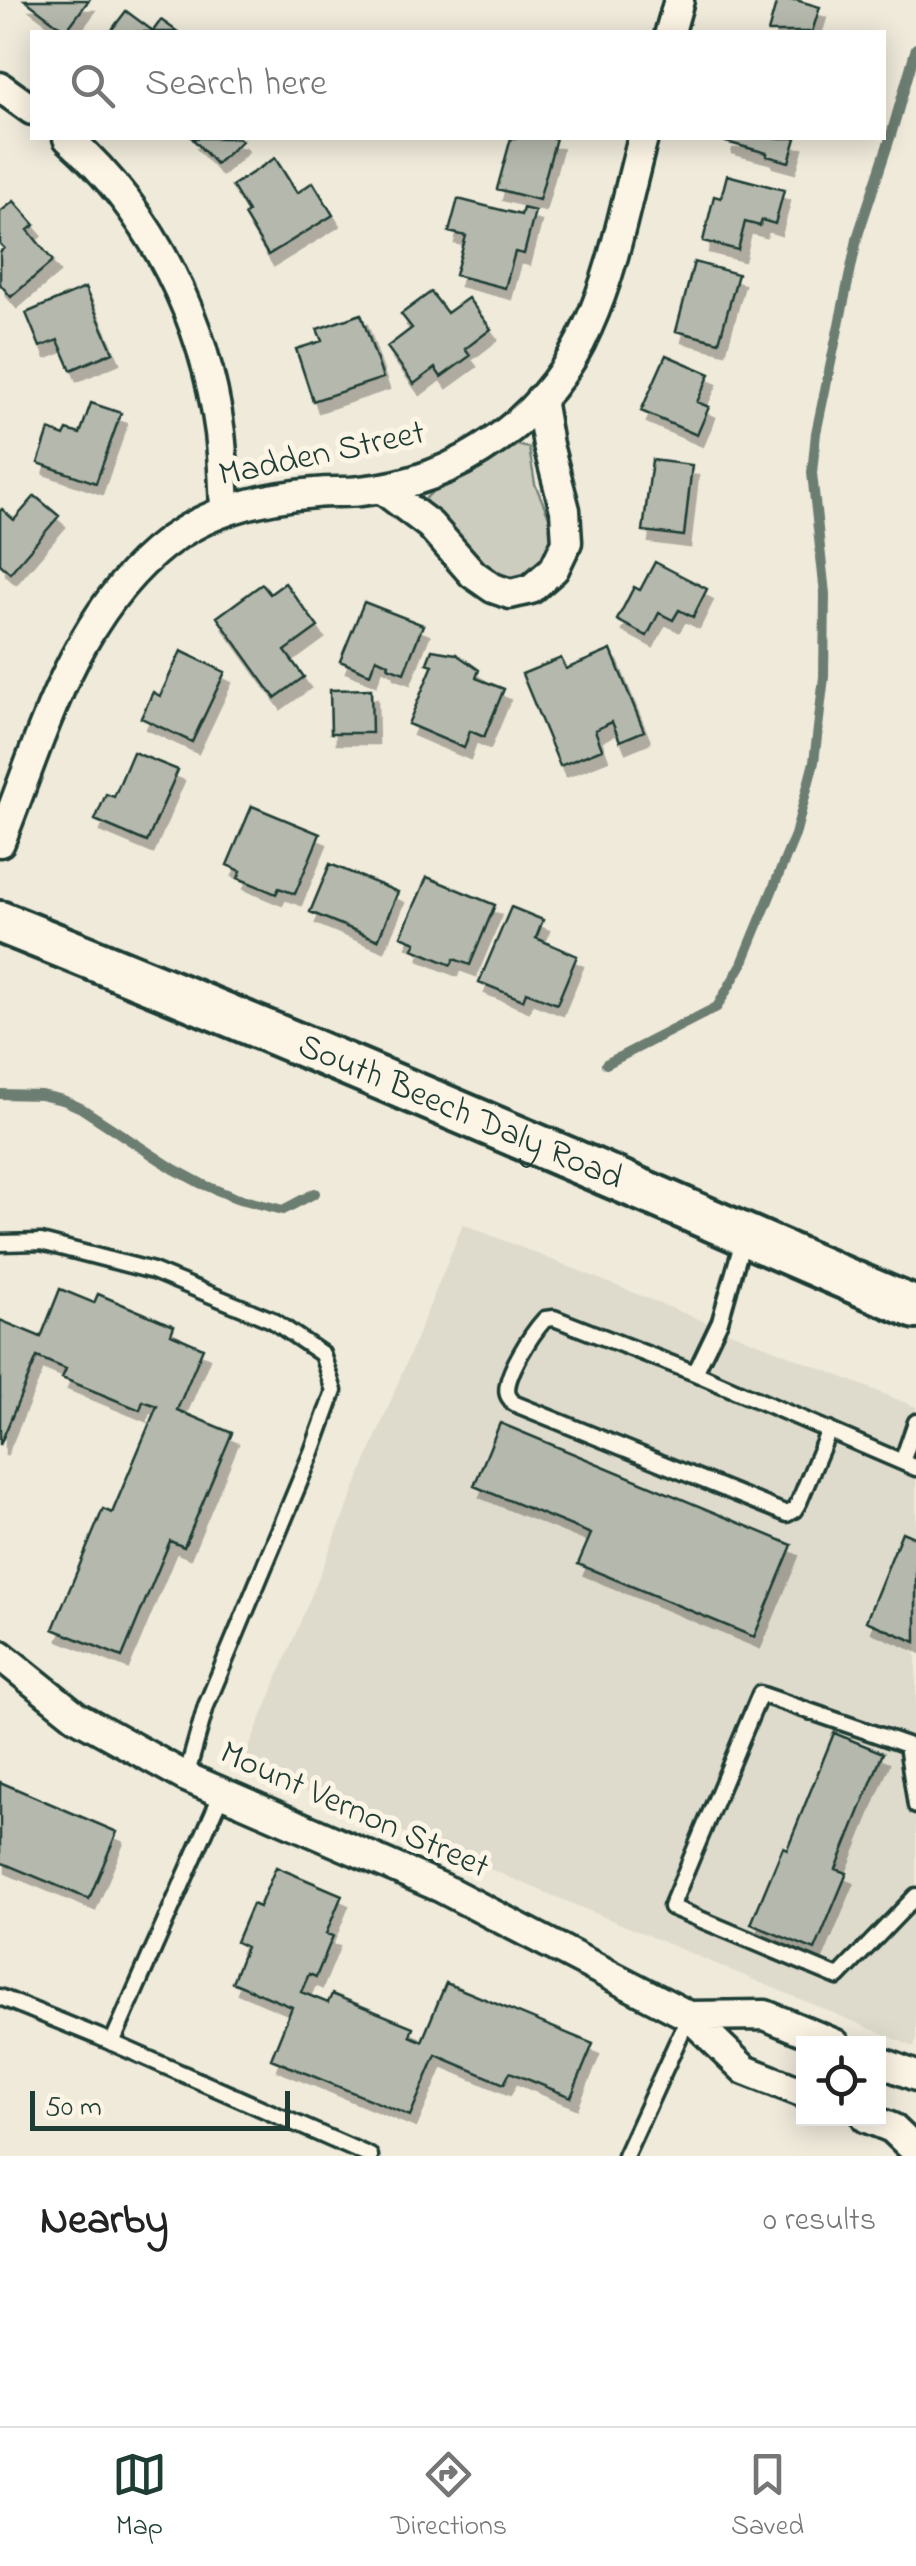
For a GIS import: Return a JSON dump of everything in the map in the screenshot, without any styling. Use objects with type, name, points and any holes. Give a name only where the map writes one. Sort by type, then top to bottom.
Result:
[{"type":"street","points":[[670,30],[678,0]]},
{"type":"street","points":[[0,87],[30,109]]},
{"type":"street","points":[[70,140],[112,182],[152,236],[183,295],[206,362],[220,431],[226,510]]},
{"type":"street","name":"Madden Street","points":[[0,842],[70,664],[93,623],[121,586],[155,552],[187,529],[226,510],[269,498],[381,488],[457,464],[512,428],[540,399],[560,376],[587,329],[604,287],[641,140]]},
{"type":"street","points":[[381,488],[430,525],[473,574],[493,588],[510,594],[531,589],[554,569],[567,542],[540,399]]},
{"type":"street","name":"South Beech Daly Road","points":[[0,922],[916,1308]]},
{"type":"street","name":"Mount Vernon Street","points":[[0,1655],[76,1716],[186,1778],[442,1888],[689,2016],[745,2070],[796,2090]]},
{"type":"street","name":"Mount Vernon Street","points":[[689,2016],[764,2015],[815,2036]]},
{"type":"street","points":[[886,2064],[916,2076]]},
{"type":"street","points":[[886,2126],[916,2151]]},
{"type":"lane","points":[[696,1373],[720,1322],[745,1235]]},
{"type":"lane","points":[[0,1243],[41,1242],[153,1271],[272,1320],[322,1354],[334,1391],[206,1706],[186,1778]]},
{"type":"lane","points":[[830,1430],[794,1510],[787,1514],[514,1402],[508,1394],[508,1382],[532,1333],[545,1319],[554,1318],[696,1373],[830,1430],[909,1465],[916,1422]]},
{"type":"lane","points":[[916,1806],[907,1745],[760,1694],[672,1908],[838,1977],[916,1896]]},
{"type":"lane","points":[[112,2043],[222,1792]]},
{"type":"lane","points":[[0,1997],[370,2156]]},
{"type":"lane","points":[[625,2156],[689,2016]]},
{"type":"shaded area","points":[[517,445],[529,448],[535,484],[553,534],[551,549],[537,569],[523,576],[500,577],[473,561],[449,522],[426,503],[426,498]]},
{"type":"shaded area","points":[[463,1224],[916,1407],[914,2047],[242,1765]]},
{"type":"building","points":[[25,0],[89,0],[65,30]]},
{"type":"building","points":[[777,0],[796,0],[820,7],[813,30],[769,30]]},
{"type":"building","points":[[126,11],[152,30],[112,30]]},
{"type":"building","points":[[161,20],[175,30],[154,30]]},
{"type":"building","points":[[194,140],[242,141],[216,164]]},
{"type":"building","points":[[510,140],[555,140],[539,200],[497,189]]},
{"type":"building","points":[[726,140],[795,140],[789,162]]},
{"type":"building","points":[[275,158],[297,193],[313,182],[333,215],[268,255],[232,186]]},
{"type":"building","points":[[727,175],[784,190],[775,224],[762,220],[760,226],[745,222],[738,250],[703,241],[714,196],[721,198]]},
{"type":"building","points":[[458,199],[521,215],[523,208],[535,211],[524,254],[515,252],[505,288],[455,275],[466,236],[449,232]]},
{"type":"building","points":[[14,201],[35,225],[28,230],[53,261],[11,297],[0,284],[0,252],[4,248],[0,244],[0,212]]},
{"type":"building","points":[[694,262],[738,274],[719,342],[676,331]]},
{"type":"building","points":[[85,288],[113,352],[71,370],[58,340],[40,347],[26,313]]},
{"type":"building","points":[[431,292],[447,313],[468,298],[491,329],[465,349],[470,356],[441,377],[435,368],[414,384],[387,347],[412,328],[401,314]]},
{"type":"building","points":[[361,314],[383,378],[313,401],[296,349],[322,341],[317,329]]},
{"type":"building","points":[[666,355],[710,374],[697,402],[709,407],[697,435],[641,411]]},
{"type":"building","points":[[91,403],[121,413],[96,483],[38,463],[49,430],[64,436],[67,430],[80,434]]},
{"type":"building","points":[[652,460],[692,465],[684,536],[643,531]]},
{"type":"building","points":[[35,496],[59,516],[10,573],[0,564],[0,511],[14,520]]},
{"type":"building","points":[[655,562],[707,589],[693,617],[679,610],[673,620],[659,613],[647,636],[617,620],[634,587],[640,590]]},
{"type":"building","points":[[285,583],[318,627],[285,651],[304,677],[275,698],[217,617],[262,584],[270,594]]},
{"type":"building","points":[[364,602],[423,625],[404,673],[376,658],[370,674],[340,661]]},
{"type":"building","points":[[432,650],[456,654],[479,670],[476,678],[504,689],[484,737],[470,731],[464,748],[408,724],[433,665],[427,663]]},
{"type":"building","points":[[611,650],[644,731],[620,741],[612,722],[595,730],[602,749],[560,766],[522,674],[561,658],[566,669]]},
{"type":"building","points":[[181,651],[225,672],[192,742],[141,718],[153,692],[160,696]]},
{"type":"building","points":[[371,689],[372,733],[331,733],[330,690]]},
{"type":"building","points":[[133,752],[178,770],[147,842],[95,820],[106,794],[114,797]]},
{"type":"building","points":[[252,806],[320,834],[295,894],[279,888],[276,894],[238,878],[241,871],[227,865]]},
{"type":"building","points":[[330,864],[398,892],[378,940],[310,912]]},
{"type":"building","points":[[427,877],[495,905],[470,965],[454,959],[451,965],[413,949],[416,942],[401,936]]},
{"type":"building","points":[[511,907],[543,920],[536,938],[577,956],[557,1004],[526,992],[523,1000],[479,982]]},
{"type":"building","points":[[60,1289],[94,1303],[98,1294],[174,1326],[171,1334],[203,1348],[177,1410],[232,1433],[184,1547],[170,1541],[122,1657],[53,1629],[103,1509],[112,1513],[157,1406],[143,1401],[140,1410],[62,1378],[66,1369],[37,1357],[0,1445],[0,1320],[41,1337]]},
{"type":"building","points":[[500,1423],[792,1545],[754,1637],[578,1564],[591,1534],[474,1486]]},
{"type":"building","points":[[902,1532],[916,1538],[916,1642],[866,1621]]},
{"type":"building","points":[[834,1733],[883,1753],[836,1869],[847,1873],[815,1950],[751,1924],[783,1847],[787,1849]]},
{"type":"building","points":[[0,1782],[117,1832],[89,1899],[0,1862]]},
{"type":"building","points":[[276,1867],[342,1895],[326,1934],[333,1936],[316,1977],[309,1974],[301,1992],[328,2003],[332,1994],[413,2027],[410,2036],[422,2041],[446,1983],[593,2044],[571,2097],[510,2072],[504,2084],[436,2055],[410,2116],[271,2059],[292,2007],[232,1982],[246,1947],[236,1942],[252,1904],[259,1907]]},
{"type":"waterway","points":[[606,1064],[717,1007],[742,964],[795,835],[814,762],[824,677],[825,594],[812,473],[816,433],[858,235],[916,48]]},
{"type":"waterway","points":[[0,1094],[63,1100],[174,1169],[236,1198],[283,1210],[315,1193]]}]
